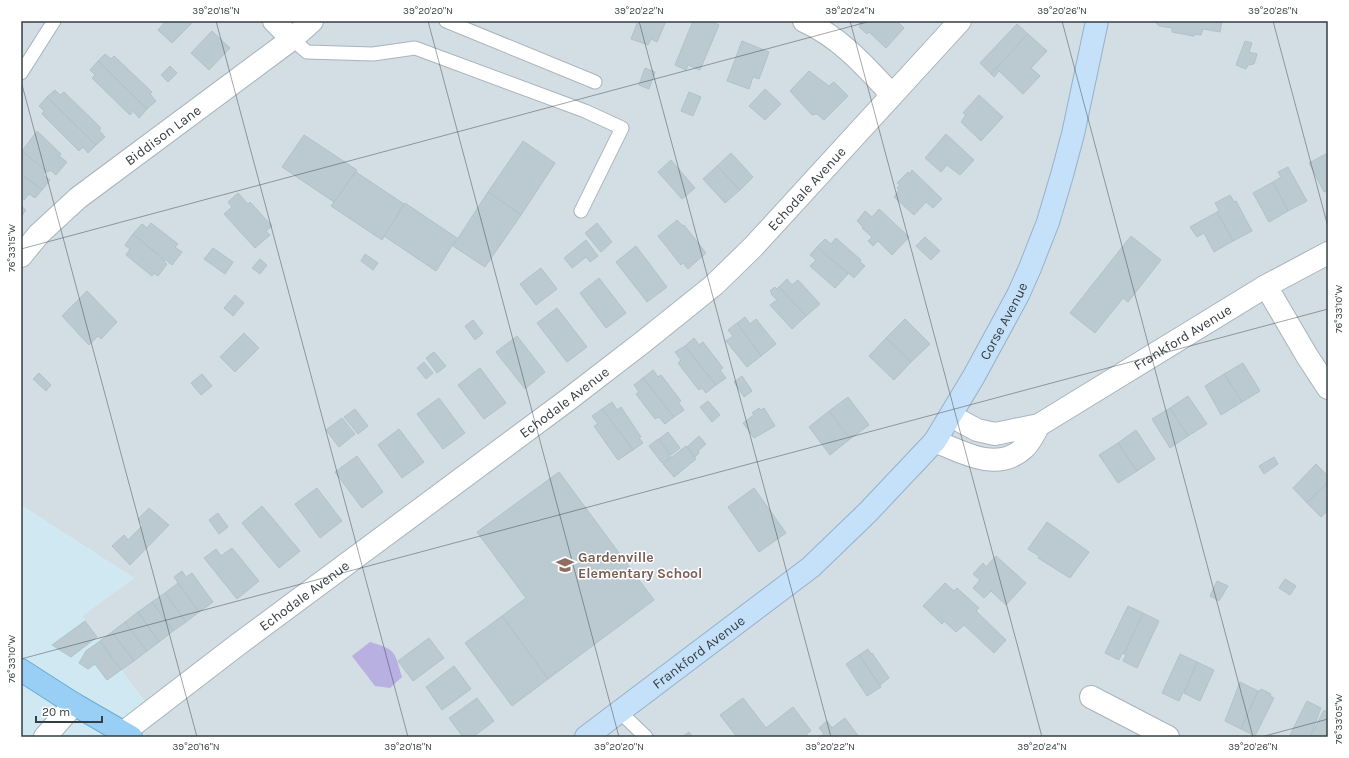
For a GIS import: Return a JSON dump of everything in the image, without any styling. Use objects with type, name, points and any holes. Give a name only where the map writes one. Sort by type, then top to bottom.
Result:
[{"type":"main road","name":"Corse Avenue","points":[[811,567],[868,512],[935,441],[951,416],[1018,295],[1048,222],[1073,134],[1097,21]]},
{"type":"main road","name":"Frankford Avenue","points":[[586,737],[811,567]]},
{"type":"main road","points":[[21,670],[74,704],[127,735]]},
{"type":"street","points":[[274,21],[292,39]]},
{"type":"street","name":"Biddison Lane","points":[[21,256],[39,234],[78,198],[292,39],[312,21]]},
{"type":"street","points":[[804,21],[816,26],[838,41],[892,95]]},
{"type":"street","name":"Echodale Avenue","points":[[127,735],[236,646],[568,399],[643,342],[714,285],[753,247],[960,21]]},
{"type":"street","name":"Frankford Avenue","points":[[951,416],[977,430],[995,434],[1039,425],[1266,286],[1328,253]]},
{"type":"street","points":[[1266,286],[1307,356],[1328,388]]},
{"type":"street","name":"Frankford Avenue","points":[[935,441],[977,458],[995,461],[1007,458],[1024,448],[1039,425]]},
{"type":"street","points":[[1091,697],[1168,737]]},
{"type":"street","points":[[45,737],[74,704]]},
{"type":"lane","points":[[21,73],[54,21]]},
{"type":"lane","points":[[446,21],[595,82]]},
{"type":"lane","points":[[292,39],[307,52],[373,54],[415,48],[585,112],[622,128],[581,211]]},
{"type":"lane","points":[[620,712],[646,737]]},
{"type":"shaded area","points":[[21,21],[1328,21],[1328,737],[127,737],[148,706],[82,616],[134,578],[21,505]]},
{"type":"shaded area","points":[[21,505],[134,578],[82,616],[148,707],[127,737],[21,737]]},
{"type":"shaded area","points":[[370,642],[390,650],[395,657],[402,677],[390,688],[375,686],[352,656]]},
{"type":"building","points":[[166,21],[194,21],[172,43],[158,30]]},
{"type":"building","points":[[638,21],[666,21],[657,42],[651,39],[648,45],[631,39]]},
{"type":"building","points":[[693,21],[710,21],[719,25],[700,70],[688,65],[686,70],[675,65]]},
{"type":"building","points":[[857,21],[897,21],[904,28],[886,48],[869,32],[867,34],[859,27],[861,25]]},
{"type":"building","points":[[1154,21],[1222,21],[1220,32],[1203,29],[1201,35],[1195,34],[1194,36],[1172,32],[1172,28],[1159,26]]},
{"type":"building","points":[[1017,24],[1028,34],[991,74],[980,63]]},
{"type":"building","points":[[212,31],[230,48],[209,70],[191,53]]},
{"type":"building","points":[[1028,34],[1047,51],[1031,68],[1040,76],[1023,94],[999,71],[994,77],[991,74]]},
{"type":"building","points":[[742,41],[769,52],[759,79],[753,77],[749,89],[727,81]]},
{"type":"building","points":[[1245,41],[1252,43],[1249,52],[1257,54],[1254,64],[1248,65],[1246,69],[1236,65]]},
{"type":"building","points":[[105,54],[111,59],[114,56],[152,92],[150,94],[156,101],[147,109],[98,61]]},
{"type":"building","points":[[98,61],[147,109],[139,118],[133,111],[130,115],[92,78],[95,75],[90,70]]},
{"type":"building","points":[[170,66],[177,73],[168,82],[161,75]]},
{"type":"building","points":[[645,68],[655,72],[649,89],[639,85]]},
{"type":"building","points":[[809,71],[829,86],[834,82],[848,96],[824,120],[817,114],[812,115],[790,91]]},
{"type":"building","points":[[765,89],[781,104],[765,120],[749,106]]},
{"type":"building","points":[[55,90],[60,95],[64,92],[101,128],[99,130],[105,137],[96,145],[47,97]]},
{"type":"building","points":[[689,92],[701,97],[693,116],[681,111]]},
{"type":"building","points":[[979,95],[1003,117],[981,141],[961,122],[966,115],[963,113]]},
{"type":"building","points":[[47,97],[96,145],[88,153],[83,147],[79,151],[42,114],[44,111],[39,106]]},
{"type":"building","points":[[37,131],[61,154],[59,156],[67,162],[56,175],[50,170],[48,172],[46,171],[22,151]]},
{"type":"building","points":[[946,134],[974,160],[960,175],[947,165],[941,172],[925,158]]},
{"type":"building","points":[[304,135],[357,170],[334,202],[282,167]]},
{"type":"building","points":[[523,141],[555,163],[521,215],[488,192]]},
{"type":"building","points":[[22,151],[46,171],[43,175],[50,180],[42,190],[21,174]]},
{"type":"building","points":[[731,153],[753,177],[740,190],[717,166]]},
{"type":"building","points":[[1328,153],[1328,190],[1324,192],[1309,163]]},
{"type":"building","points":[[671,160],[695,188],[682,199],[658,172]]},
{"type":"building","points":[[717,166],[740,190],[725,203],[703,179]]},
{"type":"building","points":[[1288,167],[1307,201],[1288,211],[1273,182],[1281,177],[1278,172]]},
{"type":"building","points":[[912,170],[942,199],[933,208],[926,202],[914,215],[894,197],[899,190],[897,188],[900,185],[897,183],[908,172],[910,174]]},
{"type":"building","points":[[356,172],[404,204],[382,240],[331,206]]},
{"type":"building","points":[[21,174],[42,190],[35,198],[29,194],[24,200],[21,198]]},
{"type":"building","points":[[1273,182],[1288,211],[1269,222],[1253,193]]},
{"type":"building","points":[[488,192],[521,215],[485,267],[453,246]]},
{"type":"building","points":[[238,193],[248,204],[250,202],[272,226],[266,231],[270,235],[255,248],[224,214],[232,207],[228,202]]},
{"type":"building","points":[[1230,195],[1234,202],[1236,201],[1252,231],[1233,241],[1217,212],[1219,210],[1215,203]]},
{"type":"building","points":[[405,203],[457,238],[436,271],[384,236]]},
{"type":"building","points":[[21,206],[26,210],[21,217]]},
{"type":"building","points":[[879,209],[909,237],[892,255],[878,241],[873,246],[868,241],[872,237],[857,221],[865,211],[872,217]]},
{"type":"building","points":[[1217,212],[1233,241],[1214,252],[1204,233],[1197,237],[1190,227]]},
{"type":"building","points":[[677,220],[683,226],[684,225],[706,253],[688,269],[683,263],[681,265],[658,236]]},
{"type":"building","points":[[151,223],[178,244],[175,247],[182,252],[172,265],[133,234],[142,224],[147,228]]},
{"type":"building","points":[[597,223],[612,242],[601,252],[585,233]]},
{"type":"building","points":[[133,234],[167,264],[158,276],[154,273],[152,276],[126,255],[130,249],[125,245]]},
{"type":"building","points":[[1131,236],[1161,260],[1128,302],[1123,298],[1095,333],[1070,313]]},
{"type":"building","points":[[925,237],[940,251],[931,260],[916,246]]},
{"type":"building","points":[[836,238],[861,260],[860,262],[865,266],[854,278],[817,247],[825,239],[831,244]]},
{"type":"building","points":[[586,240],[598,256],[590,262],[586,257],[572,268],[564,258]]},
{"type":"building","points":[[636,246],[667,287],[647,302],[616,262]]},
{"type":"building","points":[[817,247],[848,274],[835,288],[810,266],[816,260],[810,255]]},
{"type":"building","points":[[213,248],[233,262],[225,274],[204,259]]},
{"type":"building","points":[[365,254],[378,263],[373,270],[361,261]]},
{"type":"building","points":[[260,259],[267,265],[260,274],[252,268]]},
{"type":"building","points":[[541,268],[557,289],[536,305],[520,284]]},
{"type":"building","points":[[599,278],[626,313],[606,328],[580,293]]},
{"type":"building","points":[[787,279],[792,285],[798,280],[820,304],[806,316],[779,287]]},
{"type":"building","points":[[775,287],[777,289],[779,287],[806,316],[792,329],[770,305],[777,300],[770,291]]},
{"type":"building","points":[[87,291],[117,322],[101,339],[98,336],[89,345],[62,316]]},
{"type":"building","points":[[235,295],[244,303],[233,316],[224,308]]},
{"type":"building","points":[[557,308],[587,347],[567,362],[537,323]]},
{"type":"building","points":[[745,317],[750,324],[756,319],[776,344],[761,356],[737,323]]},
{"type":"building","points":[[905,319],[930,344],[911,362],[886,338]]},
{"type":"building","points":[[473,320],[483,333],[475,340],[465,326]]},
{"type":"building","points":[[737,323],[761,356],[747,367],[726,341],[733,336],[728,330]]},
{"type":"building","points":[[244,333],[259,348],[235,372],[220,357]]},
{"type":"building","points":[[517,336],[545,372],[525,389],[496,352]]},
{"type":"building","points":[[694,338],[699,345],[703,342],[723,368],[720,370],[726,378],[716,385],[685,346]]},
{"type":"building","points":[[886,338],[911,362],[894,380],[869,356]]},
{"type":"building","points":[[685,346],[716,385],[706,393],[702,388],[699,390],[678,363],[681,360],[675,352]]},
{"type":"building","points":[[434,352],[446,366],[437,373],[426,358]]},
{"type":"building","points":[[424,362],[433,373],[426,379],[417,368]]},
{"type":"building","points":[[1243,363],[1260,391],[1242,402],[1224,374]]},
{"type":"building","points":[[480,368],[506,403],[484,419],[458,385]]},
{"type":"building","points":[[653,370],[658,377],[661,375],[681,401],[678,402],[684,410],[674,417],[643,378]]},
{"type":"building","points":[[39,373],[51,385],[46,391],[33,379]]},
{"type":"building","points":[[202,374],[212,386],[201,395],[191,383]]},
{"type":"building","points":[[1224,374],[1242,402],[1221,415],[1205,386]]},
{"type":"building","points":[[742,376],[752,391],[744,397],[734,382]]},
{"type":"building","points":[[643,378],[674,417],[665,424],[659,417],[655,419],[636,394],[639,392],[634,385]]},
{"type":"building","points":[[1188,396],[1207,424],[1188,436],[1170,408]]},
{"type":"building","points":[[848,397],[869,425],[850,439],[829,411]]},
{"type":"building","points":[[439,398],[465,433],[443,449],[417,414]]},
{"type":"building","points":[[708,401],[720,415],[712,422],[700,407]]},
{"type":"building","points":[[612,402],[617,410],[621,407],[641,437],[639,438],[643,443],[633,450],[602,409]]},
{"type":"building","points":[[759,408],[761,410],[764,408],[775,426],[754,438],[743,423],[754,415],[752,413]]},
{"type":"building","points":[[1170,408],[1188,436],[1170,448],[1152,419]]},
{"type":"building","points":[[355,409],[368,426],[358,434],[344,417]]},
{"type":"building","points":[[602,409],[633,450],[618,460],[594,426],[598,424],[592,416]]},
{"type":"building","points":[[829,411],[850,439],[830,455],[809,427]]},
{"type":"building","points":[[342,418],[355,434],[339,447],[326,430]]},
{"type":"building","points":[[399,429],[424,462],[402,478],[378,445]]},
{"type":"building","points":[[1136,430],[1155,459],[1137,471],[1118,443]]},
{"type":"building","points":[[668,432],[680,448],[671,455],[659,439]]},
{"type":"building","points":[[699,436],[706,444],[698,451],[699,453],[695,457],[687,447]]},
{"type":"building","points":[[658,439],[671,457],[662,463],[649,446]]},
{"type":"building","points":[[1118,443],[1137,471],[1118,483],[1099,455]]},
{"type":"building","points":[[686,446],[696,459],[674,477],[663,464]]},
{"type":"building","points":[[357,456],[383,492],[362,508],[335,472]]},
{"type":"building","points":[[1274,457],[1278,464],[1264,474],[1259,466]]},
{"type":"building","points":[[1316,464],[1328,476],[1328,482],[1307,503],[1293,488]]},
{"type":"building","name":"Gardenville Elementary School","points":[[559,472],[654,600],[548,679],[502,616],[526,598],[477,532]]},
{"type":"building","points":[[1328,482],[1328,510],[1321,517],[1307,503]]},
{"type":"building","points":[[317,488],[342,521],[320,538],[295,504]]},
{"type":"building","points":[[754,488],[786,533],[759,552],[728,507]]},
{"type":"building","points":[[262,506],[300,551],[279,568],[242,523]]},
{"type":"building","points":[[149,508],[169,525],[130,565],[112,546],[124,535],[128,540],[143,525],[138,519]]},
{"type":"building","points":[[218,513],[228,527],[219,534],[209,520]]},
{"type":"building","points":[[1047,522],[1089,552],[1070,578],[1038,558],[1039,556],[1028,549]]},
{"type":"building","points":[[232,548],[259,581],[237,599],[204,558],[216,549],[221,556]]},
{"type":"building","points":[[996,556],[1026,583],[1006,605],[991,591],[984,598],[973,588],[980,580],[973,574],[983,563],[986,567]]},
{"type":"building","points":[[182,571],[186,577],[192,573],[213,602],[199,612],[174,577]]},
{"type":"building","points":[[1285,579],[1296,586],[1290,595],[1279,588]]},
{"type":"building","points":[[1217,581],[1228,586],[1219,601],[1210,596]]},
{"type":"building","points":[[178,583],[199,612],[186,622],[165,593]]},
{"type":"building","points":[[945,583],[954,591],[957,588],[979,608],[976,611],[1006,640],[994,653],[964,625],[956,632],[944,621],[942,624],[923,606]]},
{"type":"building","points":[[165,593],[186,622],[173,631],[152,602]]},
{"type":"building","points":[[152,602],[173,631],[159,642],[138,612]]},
{"type":"building","points":[[1128,606],[1143,613],[1124,654],[1122,653],[1119,660],[1105,653]]},
{"type":"building","points":[[138,612],[159,642],[147,651],[125,622]]},
{"type":"building","points":[[1143,613],[1159,621],[1137,668],[1123,661],[1126,655],[1124,654]]},
{"type":"building","points":[[502,616],[548,679],[512,706],[465,643]]},
{"type":"building","points":[[85,621],[97,637],[71,657],[52,645]]},
{"type":"building","points":[[125,622],[147,651],[134,661],[112,632]]},
{"type":"building","points":[[112,632],[134,661],[121,670],[100,641]]},
{"type":"building","points":[[429,638],[444,658],[413,681],[398,661]]},
{"type":"building","points":[[100,641],[121,670],[107,680],[95,664],[88,669],[79,663],[86,651]]},
{"type":"building","points":[[868,649],[889,678],[880,685],[859,655]]},
{"type":"building","points":[[1180,654],[1197,662],[1179,701],[1162,693]]},
{"type":"building","points":[[859,655],[881,687],[867,696],[846,664]]},
{"type":"building","points":[[1197,662],[1214,670],[1200,701],[1184,693]]},
{"type":"building","points":[[454,666],[471,689],[442,710],[426,687]]},
{"type":"building","points":[[1240,682],[1258,691],[1241,729],[1225,721]]},
{"type":"building","points":[[1261,689],[1271,694],[1270,696],[1274,698],[1255,736],[1241,729],[1258,691]]},
{"type":"building","points":[[477,698],[494,721],[473,737],[463,737],[449,718]]},
{"type":"building","points":[[743,698],[766,728],[793,707],[811,731],[806,734],[809,737],[737,737],[720,715]]},
{"type":"building","points":[[1307,701],[1321,708],[1310,737],[1289,737]]},
{"type":"building","points":[[1324,710],[1328,713],[1328,737],[1310,737]]},
{"type":"building","points":[[845,718],[859,737],[819,737],[824,734],[819,728],[827,721],[832,728]]},
{"type":"building","points":[[689,732],[693,737],[682,737]]},
{"type":"place","name":"Gardenville Elementary School","points":[[565,565]]}]
